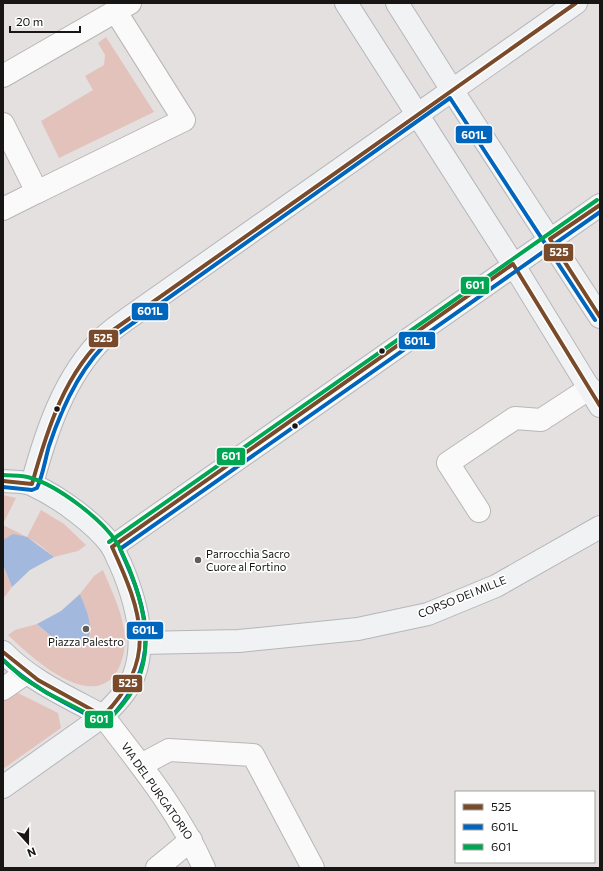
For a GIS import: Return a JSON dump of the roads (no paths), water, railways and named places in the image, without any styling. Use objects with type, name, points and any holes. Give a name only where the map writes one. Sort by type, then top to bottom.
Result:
[{"type":"main road","points":[[346,3],[514,264],[596,396]]},
{"type":"main road","points":[[398,3],[452,90],[600,317]]},
{"type":"main road","points":[[32,484],[55,413],[74,375],[103,338],[140,310],[576,3]]},
{"type":"main road","points":[[112,547],[600,205]]},
{"type":"main road","points":[[3,481],[32,484],[57,498],[82,516],[112,547],[131,590],[135,604],[140,643],[136,669],[128,688],[116,704],[103,716],[3,787]]},
{"type":"main road","name":"CORSO DEI MILLE","points":[[140,643],[240,641],[358,629],[428,614],[496,586],[600,527]]},
{"type":"main road","points":[[3,652],[26,673],[44,685],[103,716]]},
{"type":"street","points":[[3,76],[125,6],[184,120],[20,200],[3,124]]},
{"type":"street","points":[[479,511],[448,462],[515,418],[541,420],[596,396]]},
{"type":"street","points":[[3,689],[26,673]]},
{"type":"street","name":"VIA DEL PURGATORIO","points":[[103,716],[141,765],[191,840],[204,868]]},
{"type":"street","points":[[141,765],[169,750],[253,755],[313,868]]},
{"type":"street","points":[[157,868],[191,840]]},
{"type":"water","points":[[13,534],[27,537],[54,557],[30,570],[12,587],[3,565],[3,540]]},
{"type":"water","points":[[80,594],[88,614],[90,634],[83,646],[77,647],[58,641],[37,624],[61,611]]},
{"type":"place","name":"Parrocchia Sacro Cuore al Fortino","points":[[198,560]]},
{"type":"place","name":"Piazza Palestro","points":[[86,629]]}]
